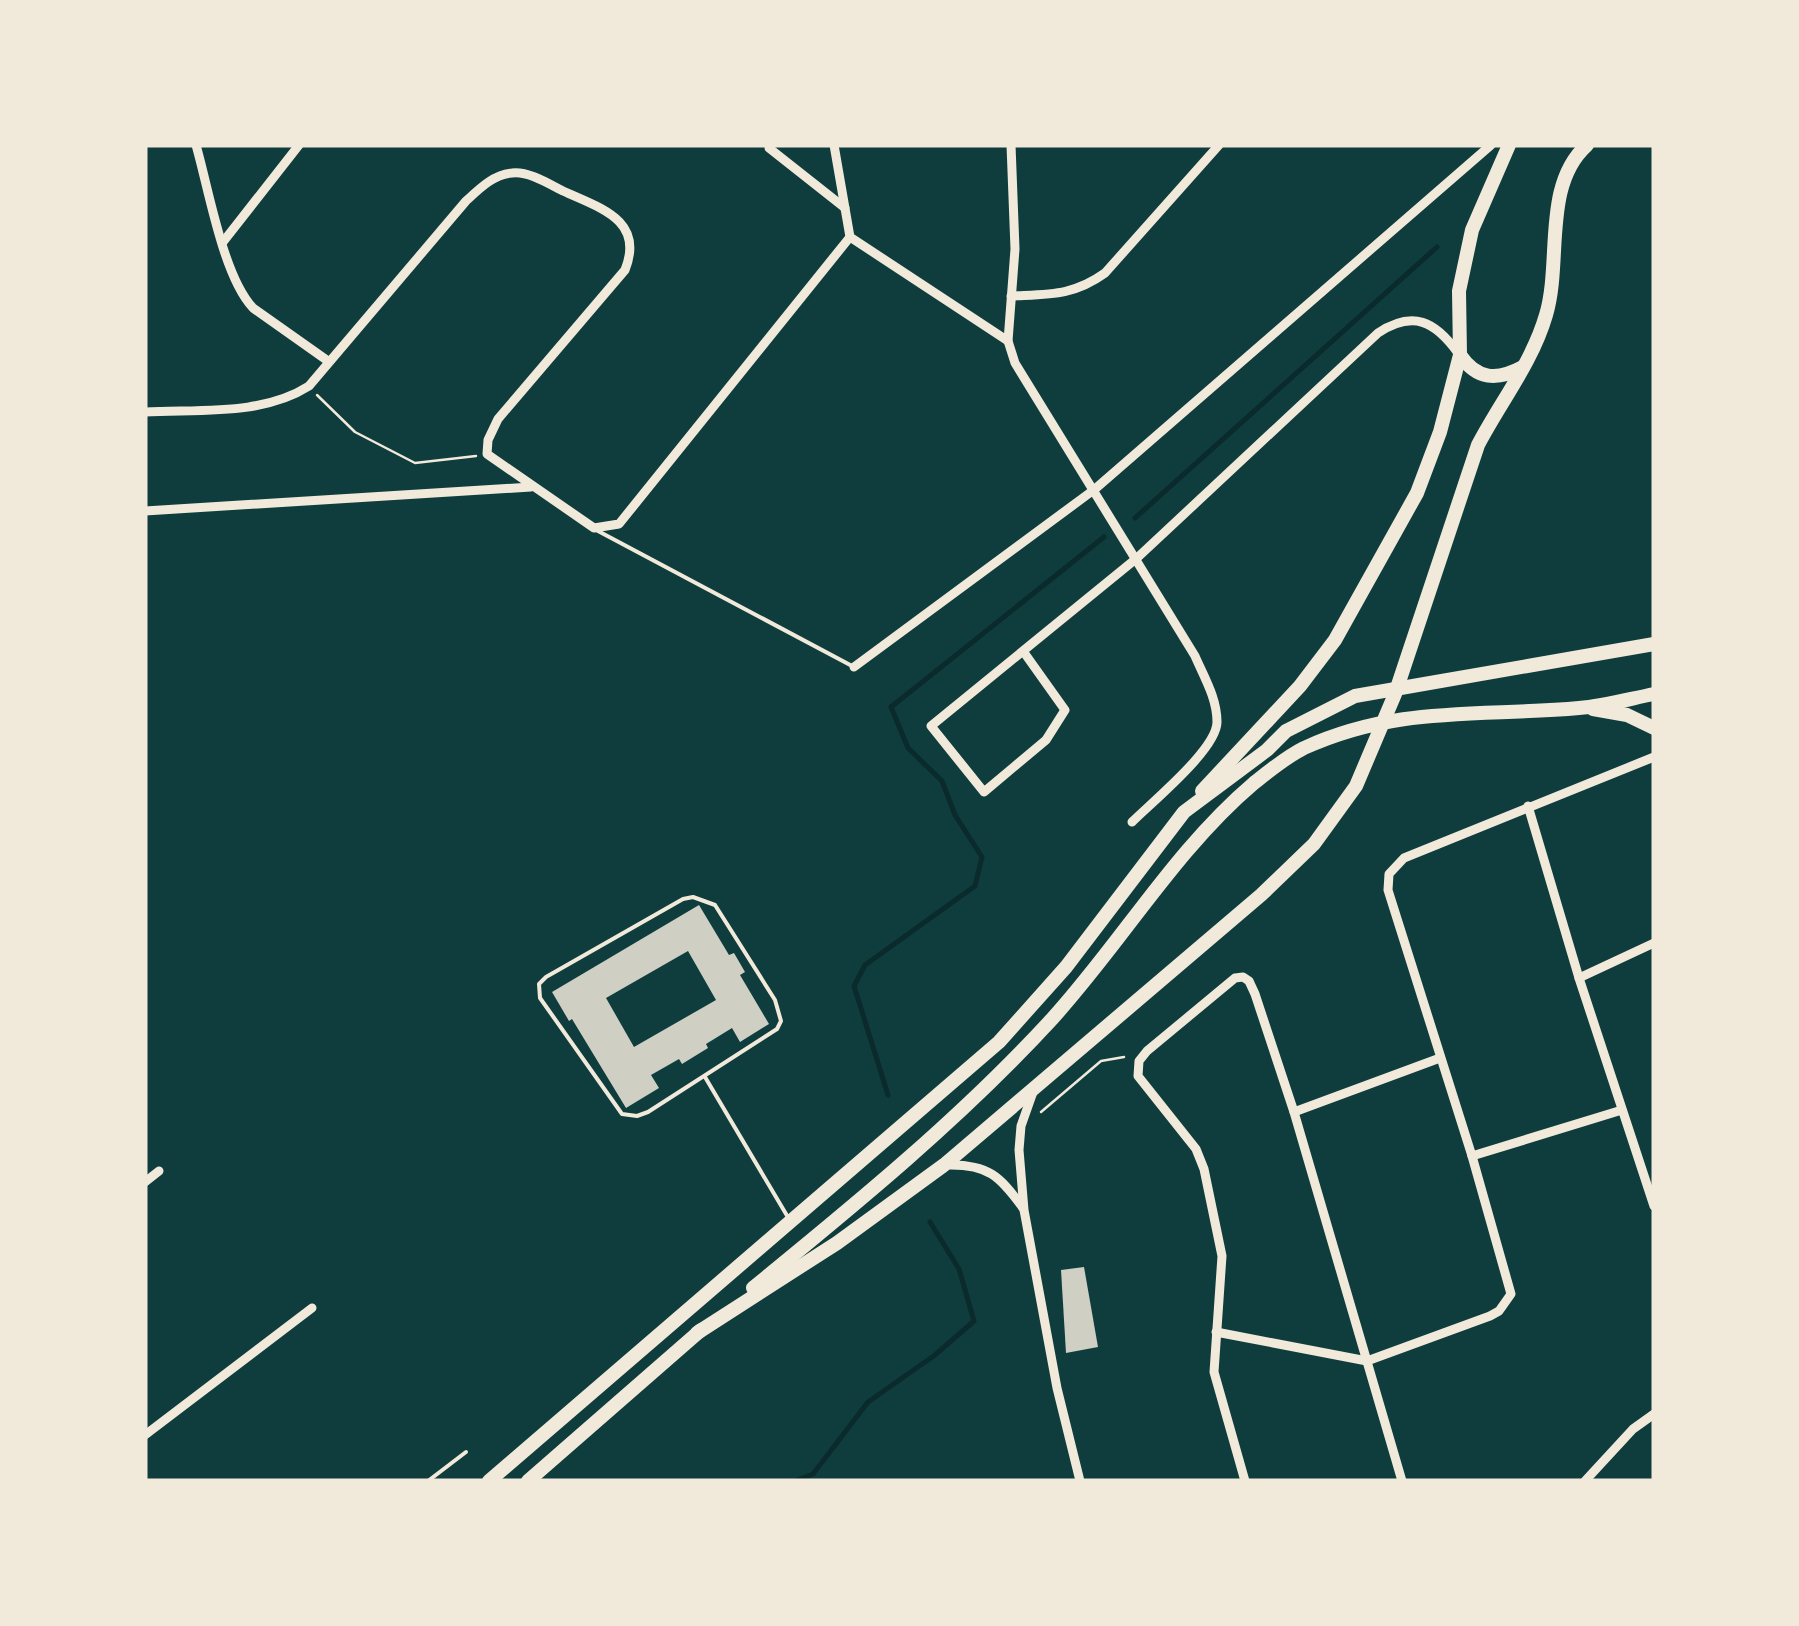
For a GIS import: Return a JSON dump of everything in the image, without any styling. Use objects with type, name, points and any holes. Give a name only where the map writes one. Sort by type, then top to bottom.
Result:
[{"type":"highway","points":[[489,1481],[999,1042],[1066,967],[1184,812],[1300,686],[1335,640],[1417,493],[1440,432],[1460,355],[1458,292],[1472,230],[1509,145]]},
{"type":"highway","points":[[697,1333],[837,1244],[944,1164],[1261,895],[1314,844],[1339,812],[1356,786],[1394,694],[1478,445],[1528,364],[1547,312],[1562,186],[1570,166],[1587,145]]},
{"type":"highway","points":[[1460,355],[1475,373],[1489,377],[1501,377],[1528,364]]},
{"type":"highway","points":[[1184,812],[1267,750],[1286,730],[1355,696],[1654,644]]},
{"type":"highway","points":[[528,1481],[956,1115],[1062,1007],[1190,846],[1237,798],[1302,749],[1360,728],[1415,715],[1582,708],[1654,694]]},
{"type":"highway","points":[[1582,708],[1627,715],[1654,728]]},
{"type":"street","points":[[196,145],[232,275],[243,298],[328,361]]},
{"type":"street","points":[[223,242],[300,145]]},
{"type":"street","points":[[834,145],[850,237],[1008,341]]},
{"type":"street","points":[[1010,145],[1015,249],[1008,341],[1028,386],[1137,558],[1195,656],[1216,702],[1218,727],[1208,746],[1132,822]]},
{"type":"street","points":[[1013,157],[1022,145]]},
{"type":"street","points":[[1011,296],[1060,294],[1085,287],[1105,273],[1219,145]]},
{"type":"street","points":[[854,667],[1095,489],[1491,145]]},
{"type":"street","points":[[769,148],[844,208]]},
{"type":"street","points":[[145,412],[270,405],[309,386],[466,200],[486,182],[512,172],[536,178],[613,214],[632,252],[625,270],[498,419],[486,454],[594,528],[619,524],[850,237]]},
{"type":"street","points":[[1023,652],[1065,710],[1046,740],[984,792],[931,726],[1137,558],[1378,332],[1396,321],[1426,322],[1447,336],[1460,355]]},
{"type":"street","points":[[145,511],[532,487]]},
{"type":"street","points":[[1216,1332],[1367,1361],[1500,1311],[1511,1294],[1388,890],[1389,874],[1404,858],[1654,758]]},
{"type":"street","points":[[1528,806],[1579,978],[1654,1206]]},
{"type":"street","points":[[1579,978],[1654,943]]},
{"type":"street","points":[[1245,1481],[1214,1372],[1222,1256],[1210,1194],[1196,1149],[1142,1085],[1138,1068],[1144,1054],[1235,978],[1243,977],[1255,994],[1294,1112],[1402,1481]]},
{"type":"street","points":[[1294,1112],[1440,1058]]},
{"type":"street","points":[[1034,1089],[1020,1128],[1018,1150],[1024,1210],[1080,1481]]},
{"type":"street","points":[[1472,1156],[1622,1110]]},
{"type":"street","points":[[1641,1166],[1654,1159]]},
{"type":"street","points":[[944,1164],[970,1164],[995,1174],[1024,1210]]},
{"type":"street","points":[[145,1182],[159,1171]]},
{"type":"street","points":[[145,1436],[312,1308]]},
{"type":"street","points":[[1585,1481],[1632,1429],[1654,1414]]},
{"type":"lane","points":[[594,528],[854,667]]},
{"type":"lane","points":[[703,898],[715,905],[775,1000],[781,1022],[705,1077],[648,1112],[636,1116],[622,1114],[540,998],[540,984],[546,976],[682,899],[703,898]]},
{"type":"lane","points":[[705,1077],[792,1222]]},
{"type":"lane","points":[[428,1481],[466,1452]]},
{"type":"path","points":[[309,386],[356,432],[415,463],[486,454]]},
{"type":"path","points":[[1020,1128],[1101,1061],[1144,1054]]},
{"type":"building","points":[[699,905],[729,955],[734,953],[745,972],[740,975],[769,1024],[740,1042],[732,1028],[682,1064],[679,1059],[651,1075],[659,1088],[626,1108],[552,992]],"holes":[[[688,951],[716,1000],[634,1047],[606,998]]]},
{"type":"building","points":[[1084,1267],[1098,1347],[1066,1353],[1061,1270]]},
{"type":"waterway","points":[[1135,518],[1437,247]]},
{"type":"waterway","points":[[888,1095],[854,986],[865,965],[975,886],[982,857],[955,815],[942,781],[908,748],[891,707],[1104,537]]},
{"type":"waterway","points":[[795,1481],[813,1474],[868,1402],[935,1355],[974,1321],[959,1269],[930,1222]]}]
